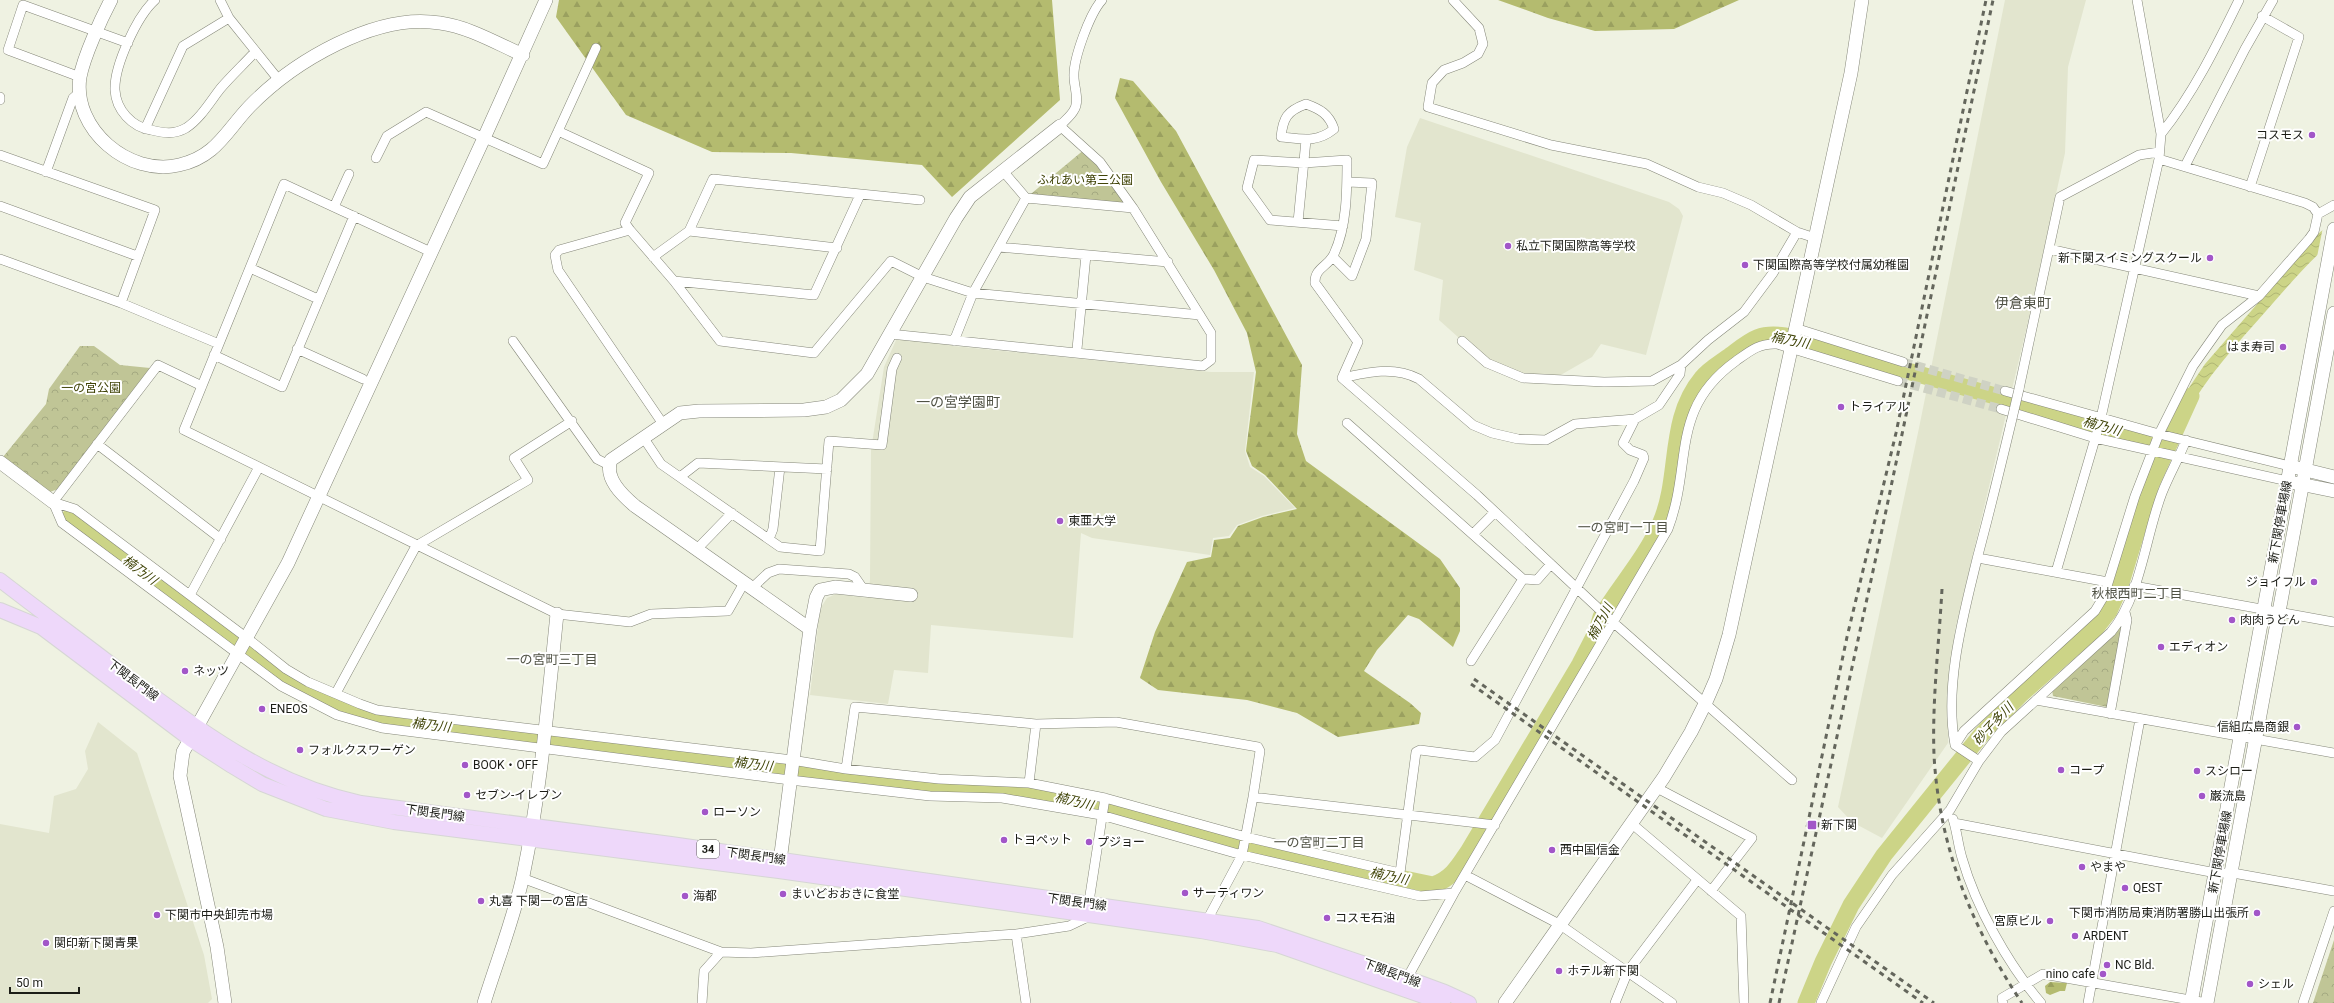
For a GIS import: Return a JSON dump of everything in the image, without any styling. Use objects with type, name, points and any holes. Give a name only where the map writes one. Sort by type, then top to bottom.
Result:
[{"type":"main road","name":"下関長門線","points":[[0,580],[194,733],[262,784],[326,809],[394,822],[531,833],[780,866],[1089,911],[1204,925],[1277,945],[1404,984],[1445,992],[1469,1003]]},
{"type":"main road","name":"下関長門線","points":[[0,610],[41,627],[194,733]]},
{"type":"main road","name":"下関長門線","points":[[1404,984],[1443,1003]]},
{"type":"street","points":[[111,0],[97,31],[80,76],[80,92],[88,120],[111,148],[121,155],[140,164],[163,168],[192,161],[217,146],[246,111],[278,79],[300,65],[356,36],[375,28],[412,21],[451,25],[523,55]]},
{"type":"street","points":[[155,0],[147,7],[128,43],[116,76],[115,91],[118,104],[125,115],[135,124],[145,129],[170,134],[191,124],[220,89],[256,52]]},
{"type":"street","points":[[220,0],[229,18],[278,79]]},
{"type":"street","points":[[225,1003],[217,947],[180,776],[184,752],[288,563],[523,55],[546,0]]},
{"type":"street","points":[[810,629],[629,501],[610,476],[609,465],[615,455],[680,413],[699,411],[804,410],[826,407],[841,400],[858,384],[867,374],[956,218],[970,197],[1060,126],[1075,109],[1076,95],[1074,75],[1088,21],[1102,0]]},
{"type":"street","points":[[1453,0],[1479,28],[1483,44],[1478,54],[1463,63],[1444,70],[1432,84],[1428,107],[1551,145],[1647,164],[1698,187],[1723,193],[1751,205],[1797,232],[1815,238]]},
{"type":"street","points":[[1505,1003],[1631,822],[1657,788],[1691,732],[1716,679],[1729,634],[1790,348],[1851,74],[1862,0]]},
{"type":"street","points":[[2056,572],[2100,419],[2159,156],[2160,134],[2137,0]]},
{"type":"street","points":[[2160,134],[2175,116],[2206,67],[2239,0]]},
{"type":"street","points":[[2185,166],[2262,16],[2273,0]]},
{"type":"street","points":[[80,76],[8,50],[23,5],[128,43]]},
{"type":"street","points":[[2250,187],[2299,37],[2262,16]]},
{"type":"street","points":[[145,129],[183,46],[229,18]]},
{"type":"street","points":[[376,158],[387,136],[426,112],[543,164],[596,48]]},
{"type":"street","points":[[46,172],[73,98],[80,92]]},
{"type":"street","points":[[1306,104],[1321,109],[1331,121],[1334,129],[1324,136],[1306,140],[1280,137],[1283,122],[1293,108],[1306,104]]},
{"type":"street","points":[[890,334],[1203,366],[1211,360],[1211,333],[1168,262],[1133,208],[1100,162],[1060,126]]},
{"type":"street","points":[[558,131],[649,173],[626,223],[630,230],[674,281],[720,341],[814,353],[891,261],[923,277],[973,293],[1200,315]]},
{"type":"street","points":[[1298,222],[1306,140]]},
{"type":"street","points":[[0,155],[155,210],[121,303]]},
{"type":"street","points":[[1957,746],[1964,731],[2095,611],[2104,596],[2135,496],[2160,435],[2193,366],[2218,331],[2259,296],[2309,239],[2314,232],[2318,214],[2313,207],[2305,203],[2185,166],[2159,156],[2139,155],[2060,197],[2011,424],[1959,631],[1953,690],[1952,729],[1957,746],[1977,760]]},
{"type":"street","points":[[1342,226],[1270,220],[1247,188],[1254,160],[1304,163],[1347,160],[1347,182],[1342,226],[1333,257],[1321,267],[1314,277],[1315,283],[1358,342],[1342,378]]},
{"type":"street","points":[[1003,171],[1026,198],[1133,208]]},
{"type":"street","points":[[334,207],[349,174]]},
{"type":"street","points":[[653,257],[689,231],[713,179],[920,200]]},
{"type":"street","points":[[1333,257],[1352,276],[1366,239],[1372,183],[1347,182]]},
{"type":"street","points":[[431,252],[284,184],[184,430],[319,496],[416,546],[557,614],[630,622],[651,614],[728,611],[748,585],[768,573],[779,569],[849,574],[856,577],[864,590]]},
{"type":"street","points":[[674,281],[814,295],[837,248],[860,195]]},
{"type":"street","points":[[954,341],[973,293],[1026,198]]},
{"type":"street","points":[[2318,214],[2334,205]]},
{"type":"street","points":[[0,206],[137,256]]},
{"type":"street","points":[[214,355],[282,387],[354,216]]},
{"type":"street","name":"新下関停車場線","points":[[2191,1002],[2334,229]]},
{"type":"street","points":[[630,230],[566,247],[555,255],[555,262],[558,270],[663,424]]},
{"type":"street","points":[[689,231],[837,248]]},
{"type":"street","points":[[1462,341],[1487,363],[1523,378],[1640,383],[1652,381],[1681,365],[1708,340],[1744,312],[1773,273],[1797,232]]},
{"type":"street","points":[[999,248],[1168,262]]},
{"type":"street","points":[[2049,249],[2259,296]]},
{"type":"street","points":[[1077,349],[1086,255]]},
{"type":"street","points":[[0,259],[121,303],[219,344]]},
{"type":"street","points":[[250,268],[318,299]]},
{"type":"street","name":"新下関停車場線","points":[[2207,1003],[2233,873],[2334,313]]},
{"type":"street","points":[[1795,328],[1903,362]]},
{"type":"street","points":[[513,342],[572,421],[597,459],[609,465]]},
{"type":"street","points":[[1404,984],[1454,893],[1655,554],[1674,514],[1681,487],[1688,425],[1696,406],[1720,374],[1756,346],[1768,343],[1790,348],[1898,381]]},
{"type":"street","points":[[297,349],[363,379]]},
{"type":"street","points":[[643,437],[661,464],[780,547],[820,551],[829,441],[882,445],[892,369],[897,358]]},
{"type":"street","points":[[53,502],[158,365],[202,386]]},
{"type":"street","points":[[1342,378],[1387,370],[1408,373],[1419,379],[1473,425],[1492,433],[1518,439],[1546,440],[1575,424],[1635,419],[1659,405],[1680,374],[1681,365]]},
{"type":"street","points":[[1342,378],[1396,423],[1495,512],[1614,623],[1706,702],[1792,780]]},
{"type":"street","points":[[2005,391],[2160,435],[2334,477]]},
{"type":"street","points":[[2001,409],[2177,457],[2334,491]]},
{"type":"street","points":[[53,502],[62,523],[242,646],[308,682],[377,710],[544,741],[791,770],[846,769],[940,779],[1029,783],[1104,798],[1246,837],[1400,873],[1409,815],[1416,752],[1420,750],[1475,757],[1495,740],[1634,481],[1644,458],[1643,455],[1630,450],[1623,443],[1635,419]]},
{"type":"street","points":[[336,693],[416,546],[528,480],[514,458],[572,421]]},
{"type":"street","points":[[1347,423],[1523,579],[1537,580],[1551,564]]},
{"type":"street","points":[[1821,1003],[1856,927],[1892,875],[1950,810],[1977,760],[2001,732],[2111,632],[2125,612],[2162,493],[2185,440]]},
{"type":"street","points":[[97,444],[221,538]]},
{"type":"street","points":[[0,462],[53,502],[75,509],[190,595],[281,686],[337,716],[382,728],[544,741],[791,770],[930,796],[1002,798],[1101,815],[1242,855],[1420,896],[1454,893]]},
{"type":"street","points":[[680,477],[698,463],[827,469]]},
{"type":"street","points":[[190,595],[259,467]]},
{"type":"street","points":[[769,539],[773,529],[780,467]]},
{"type":"street","points":[[1473,534],[1495,512]]},
{"type":"street","points":[[697,549],[732,513]]},
{"type":"street","points":[[1978,558],[2108,582]]},
{"type":"street","points":[[1471,661],[1523,579]]},
{"type":"street","points":[[2134,586],[2334,622]]},
{"type":"street","points":[[780,866],[791,770],[810,629],[816,598],[820,590],[835,587],[911,595]]},
{"type":"street","points":[[2110,714],[2127,620],[2125,612]]},
{"type":"street","points":[[484,1003],[522,878],[531,833],[544,741],[557,614]]},
{"type":"street","points":[[2036,700],[2334,753]]},
{"type":"street","points":[[846,769],[855,707],[1036,724],[1116,722],[1258,747],[1260,751],[1242,855],[1204,925]]},
{"type":"street","points":[[2088,1003],[2117,852],[2140,719]]},
{"type":"street","points":[[1029,783],[1036,724]]},
{"type":"street","points":[[1657,788],[1752,838],[1711,891]]},
{"type":"street","points":[[1253,797],[1495,825]]},
{"type":"street","points":[[522,878],[721,952],[751,954],[1016,934],[1069,926],[1089,911],[1104,798]]},
{"type":"street","points":[[1950,810],[1962,858],[1988,923],[2024,983],[2041,1003]]},
{"type":"street","points":[[1631,822],[1697,880],[1741,916],[1744,1003]]},
{"type":"street","points":[[1954,823],[2117,852],[2216,872],[2233,873],[2334,891]]},
{"type":"street","points":[[1465,875],[1559,924],[1672,1003]]},
{"type":"street","points":[[1615,1003],[1628,971],[1697,880]]},
{"type":"street","points":[[2303,1003],[2334,911]]},
{"type":"street","points":[[1016,934],[1026,1003]]},
{"type":"street","points":[[702,1003],[704,971],[721,952]]},
{"type":"street","points":[[2003,1003],[2002,998],[2024,983],[2043,974],[2191,1002],[2207,1003]]},
{"type":"shaded area","points":[[2005,0],[2086,0],[2068,67],[2065,153],[2027,326],[1955,630],[1949,675],[1948,743],[1882,838],[1852,822],[1838,807],[1919,428]]},
{"type":"shaded area","points":[[1420,118],[1669,202],[1679,209],[1683,216],[1646,355],[1601,344],[1592,357],[1552,380],[1523,378],[1487,363],[1439,320],[1443,280],[1414,270],[1421,223],[1395,217],[1407,147]]},
{"type":"shaded area","name":"東亜大学","points":[[897,338],[946,341],[953,346],[1211,372],[1254,372],[1245,451],[1250,467],[1264,476],[1295,508],[1262,516],[1237,525],[1229,536],[1213,538],[1210,555],[1092,538],[1081,533],[1073,638],[931,625],[928,673],[894,670],[888,704],[810,695],[820,609],[827,598],[836,594],[868,598],[870,580],[871,450],[884,367]]},
{"type":"shaded area","points":[[98,722],[137,753],[204,955],[212,999],[208,1003],[0,1003],[0,824],[49,833],[54,796],[76,789],[88,769],[85,751]]},
{"type":"green space","points":[[559,0],[1052,0],[1060,100],[952,197],[922,165],[791,153],[712,152],[626,115],[556,17]]},
{"type":"green space","points":[[1498,0],[1739,0],[1674,29],[1595,31],[1548,18]]},
{"type":"green space","points":[[1120,78],[1133,81],[1176,131],[1302,365],[1297,434],[1306,461],[1440,559],[1460,588],[1460,631],[1453,647],[1419,619],[1408,615],[1377,650],[1364,671],[1410,703],[1421,713],[1419,724],[1338,737],[1297,713],[1247,700],[1158,690],[1140,678],[1155,632],[1187,562],[1211,557],[1214,540],[1230,538],[1238,526],[1263,517],[1297,509],[1265,475],[1252,466],[1246,451],[1256,372],[1247,333],[1214,270],[1161,182],[1115,98]]},
{"type":"green space","name":"ふれあい第三公園","points":[[1085,149],[1133,208],[1026,198]]},
{"type":"green space","name":"一の宮公園","points":[[80,346],[94,346],[120,365],[150,368],[58,489],[50,492],[3,457],[46,404],[49,389]]},
{"type":"green space","points":[[2121,625],[2125,627],[2107,707],[2053,696],[2052,690]]},
{"type":"green space","points":[[2334,940],[2334,1003],[2313,1003]]},
{"type":"green space","points":[[2050,982],[2067,983],[2065,991],[2060,991],[2050,995],[2046,993],[2045,986]]},
{"type":"water","points":[[2334,221],[2334,240],[2299,274],[2233,349],[2202,389],[2184,418],[2175,413],[2184,395],[2205,364],[2319,233]]},
{"type":"pier","points":[[2334,219],[2334,242],[2317,257],[2323,227]]},
{"type":"waterway","name":"楠乃川","points":[[70,517],[286,679],[334,703],[385,720],[953,788],[986,787],[1042,793],[1251,847],[1433,885],[1449,876],[1468,852],[1580,664],[1597,631],[1601,617],[1648,548],[1655,535],[1667,504],[1679,430],[1691,394],[1708,372],[1750,341],[1768,335],[1785,336],[2167,445]]},
{"type":"waterway","name":"砂子多川","points":[[1806,1003],[1823,962],[1851,905],[1884,855],[1981,735],[2021,694],[2095,629],[2109,611],[2120,586],[2151,484],[2191,396]]},
{"type":"tunnel","points":[[1903,362],[2005,391]]},
{"type":"tunnel","points":[[1898,381],[2001,409]]},
{"type":"railway","points":[[1770,1003],[1847,637],[1896,433],[1986,0]]},
{"type":"railway","points":[[1779,1003],[1883,525],[1993,0]]},
{"type":"railway","points":[[1942,589],[1935,693],[1934,755],[1937,789],[1943,822],[1961,885],[1974,916],[1988,946],[2022,1003]]},
{"type":"railway","points":[[1474,679],[1934,1003]]},
{"type":"railway","points":[[1471,684],[1923,1003]]},
{"type":"place","name":"コスモス","points":[[2312,135]]},
{"type":"place","name":"私立下関国際高等学校","points":[[1508,246]]},
{"type":"place","name":"新下関スイミングスクール","points":[[2210,258]]},
{"type":"place","name":"下関国際高等学校付属幼稚園","points":[[1745,265]]},
{"type":"place","name":"はま寿司","points":[[2283,347]]},
{"type":"place","name":"トライアル","points":[[1841,407]]},
{"type":"place","name":"東亜大学","points":[[1060,521]]},
{"type":"place","name":"ジョイフル","points":[[2314,582]]},
{"type":"place","name":"肉肉うどん","points":[[2232,620]]},
{"type":"place","name":"エディオン","points":[[2161,647]]},
{"type":"place","name":"ネッツ","points":[[185,671]]},
{"type":"place","name":"ENEOS","points":[[262,709]]},
{"type":"place","name":"信組広島商銀","points":[[2297,727]]},
{"type":"place","name":"フォルクスワーゲン","points":[[300,750]]},
{"type":"place","name":"BOOK・OFF","points":[[465,765]]},
{"type":"place","name":"コープ","points":[[2061,770]]},
{"type":"place","name":"スシロー","points":[[2197,771]]},
{"type":"place","name":"セブン-イレブン","points":[[467,795]]},
{"type":"place","name":"巌流島","points":[[2202,796]]},
{"type":"place","name":"ローソン","points":[[705,812]]},
{"type":"place","name":"新下関","points":[[1812,825]]},
{"type":"place","name":"トヨペット","points":[[1004,840]]},
{"type":"place","name":"プジョー","points":[[1089,842]]},
{"type":"place","name":"西中国信金","points":[[1552,850]]},
{"type":"place","name":"やまや","points":[[2082,867]]},
{"type":"place","name":"QEST","points":[[2125,888]]},
{"type":"place","name":"サーティワン","points":[[1185,893]]},
{"type":"place","name":"まいどおおきに食堂","points":[[783,894]]},
{"type":"place","name":"海都","points":[[685,896]]},
{"type":"place","name":"丸喜 下関一の宮店","points":[[481,901]]},
{"type":"place","name":"下関市消防局東消防署勝山出張所","points":[[2257,913]]},
{"type":"place","name":"下関市中央卸売市場","points":[[157,915]]},
{"type":"place","name":"コスモ石油","points":[[1327,918]]},
{"type":"place","name":"宮原ビル","points":[[2050,921]]},
{"type":"place","name":"ARDENT","points":[[2075,936]]},
{"type":"place","name":"関印新下関青果","points":[[46,943]]},
{"type":"place","name":"NC Bld.","points":[[2107,965]]},
{"type":"place","name":"ホテル新下関","points":[[1559,971]]},
{"type":"place","name":"nino cafe","points":[[2103,974]]},
{"type":"place","name":"シェル","points":[[2250,984]]},
{"type":"district","name":"伊倉東町","points":[[2023,303]]},
{"type":"district","name":"一の宮学園町","points":[[958,402]]},
{"type":"district","name":"一の宮町一丁目","points":[[1623,527]]},
{"type":"district","name":"秋根西町二丁目","points":[[2137,593]]},
{"type":"district","name":"一の宮町三丁目","points":[[552,659]]},
{"type":"district","name":"一の宮町二丁目","points":[[1319,842]]}]
